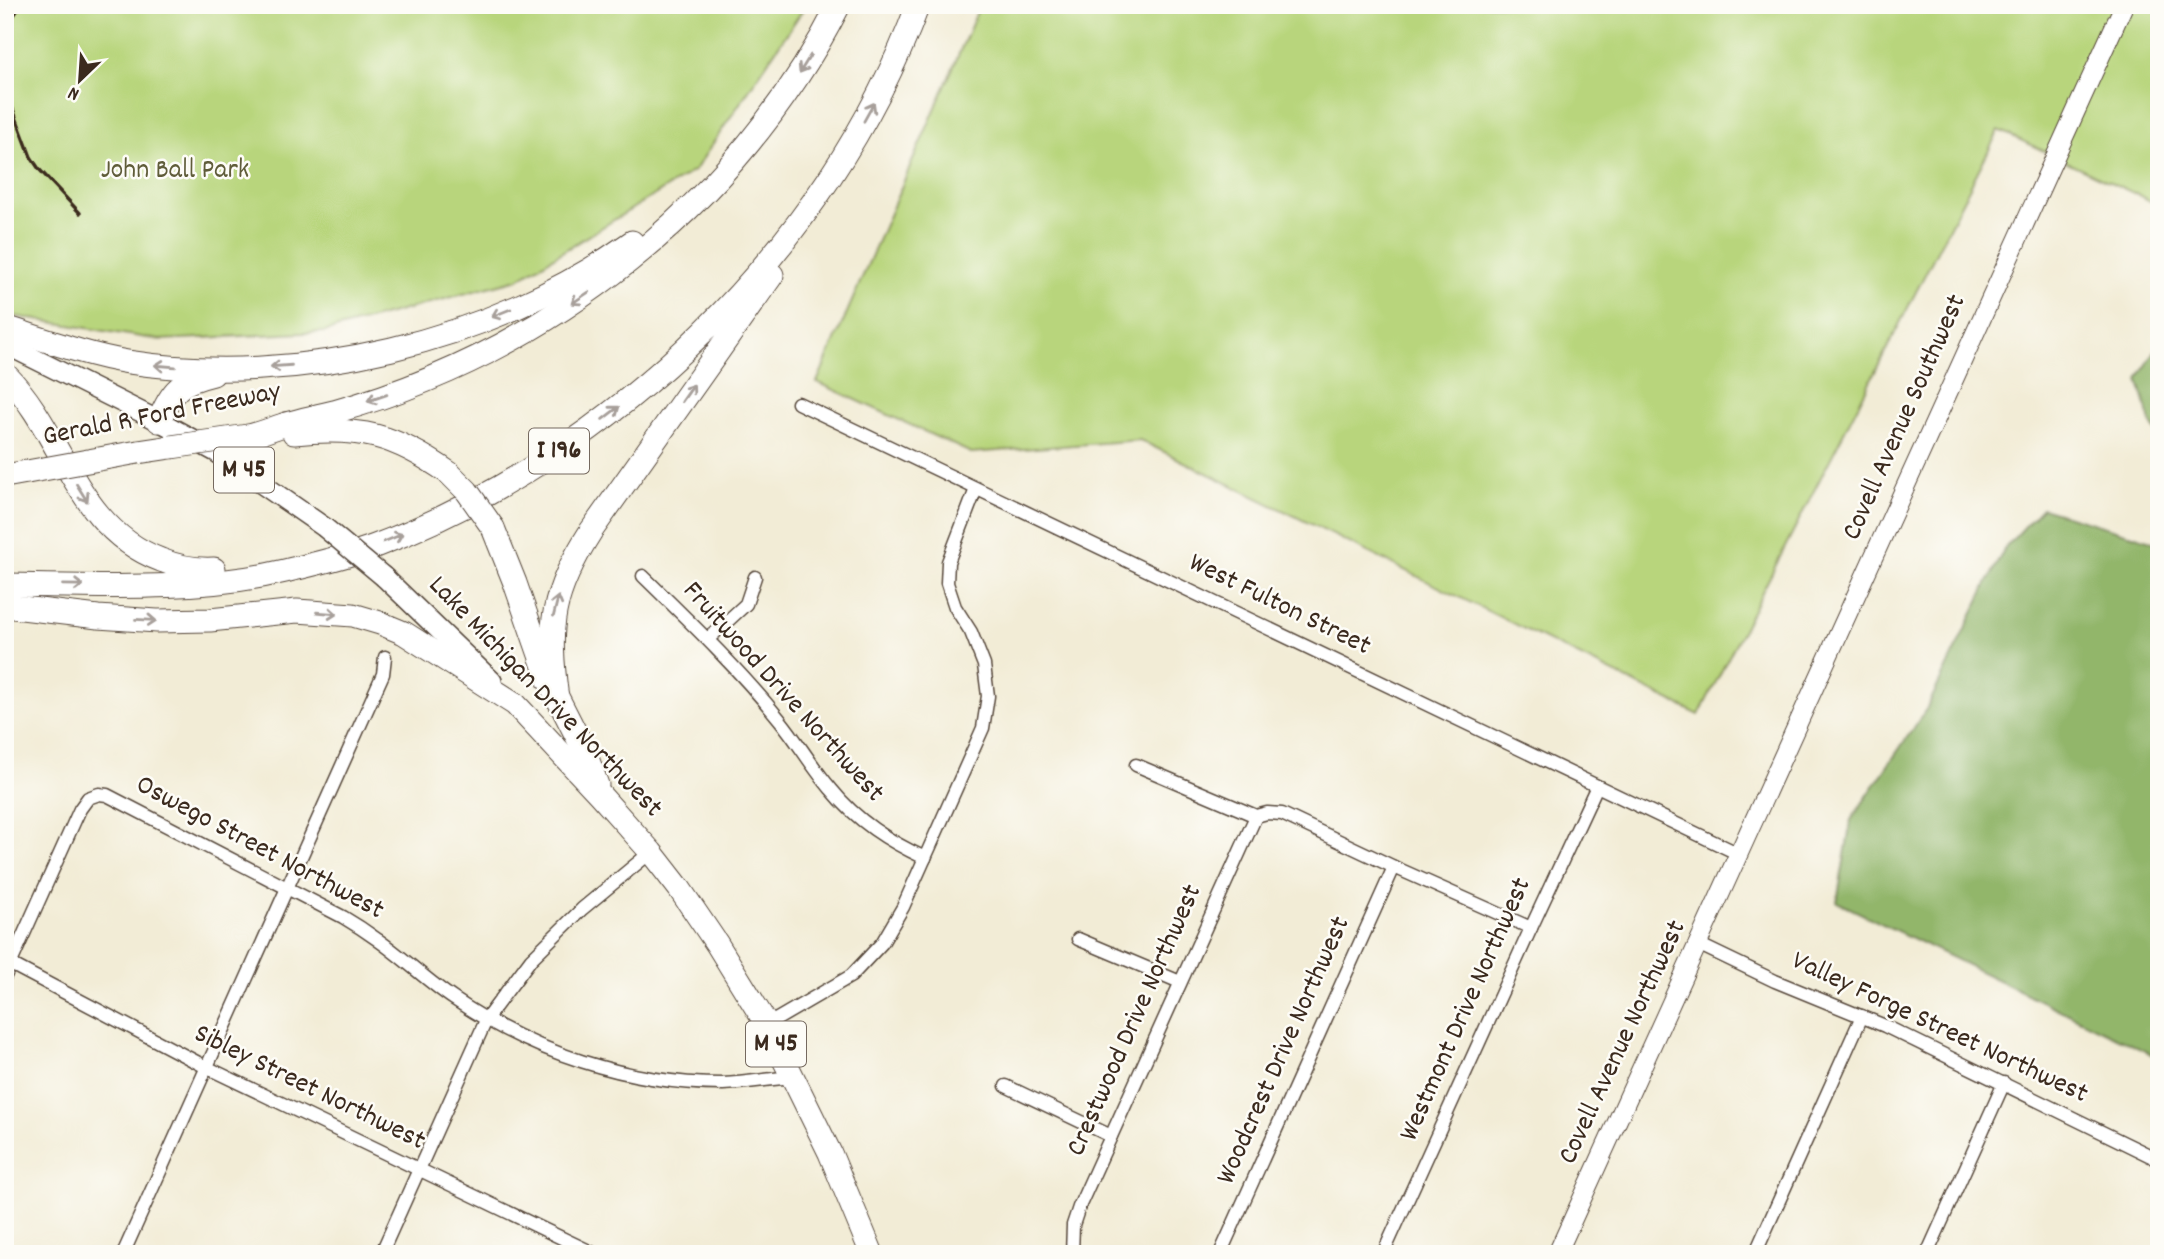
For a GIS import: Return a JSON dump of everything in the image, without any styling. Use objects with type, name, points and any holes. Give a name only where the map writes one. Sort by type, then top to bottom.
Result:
[{"type":"highway","name":"Gerald R Ford Freeway","points":[[16,474],[251,435],[404,389],[473,360],[511,340],[560,312],[597,286],[682,216],[755,136],[824,36],[839,5]]},
{"type":"highway","name":"I 196","points":[[5,586],[165,585],[282,572],[372,547],[455,511],[517,478],[568,445],[636,393],[715,321],[760,269],[805,212],[849,146],[871,109],[903,44],[918,5]]},
{"type":"highway","points":[[557,698],[551,643],[554,614],[562,582],[574,557],[835,186],[849,146]]},
{"type":"highway","points":[[5,327],[87,354],[164,367],[233,369],[313,363],[385,351],[466,327],[532,300],[620,251],[706,190]]},
{"type":"highway","points":[[159,421],[166,402],[182,383],[233,369]]},
{"type":"highway","points":[[5,374],[32,408],[86,500],[104,522],[133,546],[152,557],[180,567],[207,570],[291,561],[322,561]]},
{"type":"highway","points":[[251,435],[348,430],[377,435],[406,446],[449,473],[467,491],[493,528],[549,681],[584,750],[600,795]]},
{"type":"highway","points":[[5,606],[157,621],[210,620],[297,611],[353,615],[404,633],[515,704]]},
{"type":"highway","name":"Lake Michigan Drive Northwest","points":[[515,704],[650,852],[679,888],[717,944],[767,1025],[830,1153],[872,1254]]},
{"type":"main road","name":"Lake Michigan Drive Northwest","points":[[5,344],[216,452],[324,527],[384,577],[515,704]]},
{"type":"street","name":"Covell Avenue Southwest","points":[[1739,854],[2002,268],[2124,5]]},
{"type":"street","name":"West Fulton Street","points":[[799,403],[1739,854]]},
{"type":"street","points":[[767,1025],[850,976],[867,962],[882,943],[903,907],[983,728],[988,696],[984,665],[971,632],[955,607],[947,583],[948,562],[976,489]]},
{"type":"street","name":"Fruitwood Drive Northwest","points":[[643,576],[708,639],[780,720],[831,790],[862,821],[889,841],[925,859]]},
{"type":"street","points":[[708,639],[746,604],[755,577]]},
{"type":"street","points":[[123,1254],[383,674],[385,657]]},
{"type":"street","points":[[1136,765],[1256,816],[1267,813],[1282,814],[1531,928]]},
{"type":"street","name":"Westmont Drive Northwest","points":[[1383,1254],[1597,786]]},
{"type":"street","name":"Oswego Street Northwest","points":[[7,967],[73,821],[88,798],[99,794],[107,795],[343,917],[379,940],[454,999],[498,1026],[570,1059],[606,1069],[684,1082],[724,1084],[792,1077]]},
{"type":"street","name":"Crestwood Drive Northwest","points":[[1072,1252],[1073,1225],[1256,816]]},
{"type":"street","points":[[381,1254],[487,1018],[531,959],[582,909],[650,852]]},
{"type":"street","name":"Covell Avenue Northwest","points":[[1557,1254],[1739,854]]},
{"type":"street","name":"Woodcrest Drive Northwest","points":[[1220,1254],[1394,867]]},
{"type":"street","points":[[1078,939],[1180,982]]},
{"type":"street","name":"Valley Forge Street Northwest","points":[[1698,944],[1775,981],[1863,1016],[2159,1160]]},
{"type":"street","name":"Sibley Street Northwest","points":[[7,967],[206,1067],[595,1254]]},
{"type":"street","points":[[1755,1254],[1863,1016]]},
{"type":"street","points":[[1927,1254],[2004,1083]]},
{"type":"street","points":[[1006,1086],[1111,1136]]},
{"type":"green space","name":"John Ball Park","points":[[5,5],[806,5],[695,170],[518,279],[324,332],[159,340],[14,316],[5,310]]},
{"type":"green space","points":[[980,5],[2159,5],[2159,205],[1999,130],[1699,715],[1140,440],[971,453],[817,382]]},
{"type":"green space","points":[[2155,351],[2159,353],[2159,435],[2152,426],[2138,379]]},
{"type":"green space","points":[[2042,508],[2159,543],[2159,1058],[1837,902],[1851,820],[1927,708],[2004,549]]},
{"type":"railway","points":[[5,28],[21,5]]},
{"type":"railway","points":[[5,88],[31,157],[80,213]]}]
